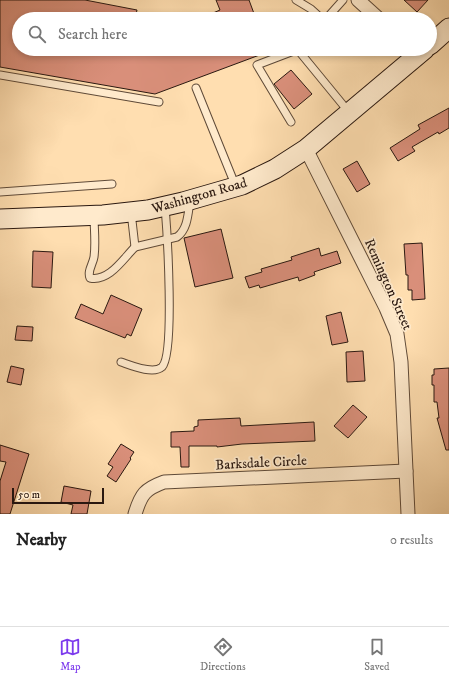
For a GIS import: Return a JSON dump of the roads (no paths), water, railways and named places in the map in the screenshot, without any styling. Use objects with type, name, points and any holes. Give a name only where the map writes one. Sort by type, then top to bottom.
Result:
[{"type":"street","points":[[358,0],[371,12]]},
{"type":"street","name":"Washington Road","points":[[437,37],[449,28]]},
{"type":"street","name":"Washington Road","points":[[0,219],[131,212],[165,206],[236,187],[275,169],[306,149],[350,113],[414,56]]},
{"type":"street","name":"Remington Street","points":[[306,149],[386,308],[397,334],[401,362],[408,514]]},
{"type":"street","name":"Barksdale Circle","points":[[136,514],[139,499],[151,487],[164,482],[406,471]]},
{"type":"lane","points":[[296,0],[314,12]]},
{"type":"lane","points":[[332,12],[343,0]]},
{"type":"lane","points":[[281,56],[256,66],[291,122]]},
{"type":"lane","points":[[304,56],[350,113]]},
{"type":"lane","points":[[0,75],[159,102]]},
{"type":"lane","points":[[196,88],[236,187]]},
{"type":"lane","points":[[0,192],[112,184]]},
{"type":"lane","points":[[94,215],[95,250],[93,263],[89,272],[90,278],[101,279],[108,275],[135,247],[167,238],[177,237],[183,230],[188,216],[190,200]]},
{"type":"lane","points":[[121,362],[138,368],[151,370],[158,369],[164,364],[169,325],[165,206]]},
{"type":"lane","points":[[131,212],[135,247]]}]
